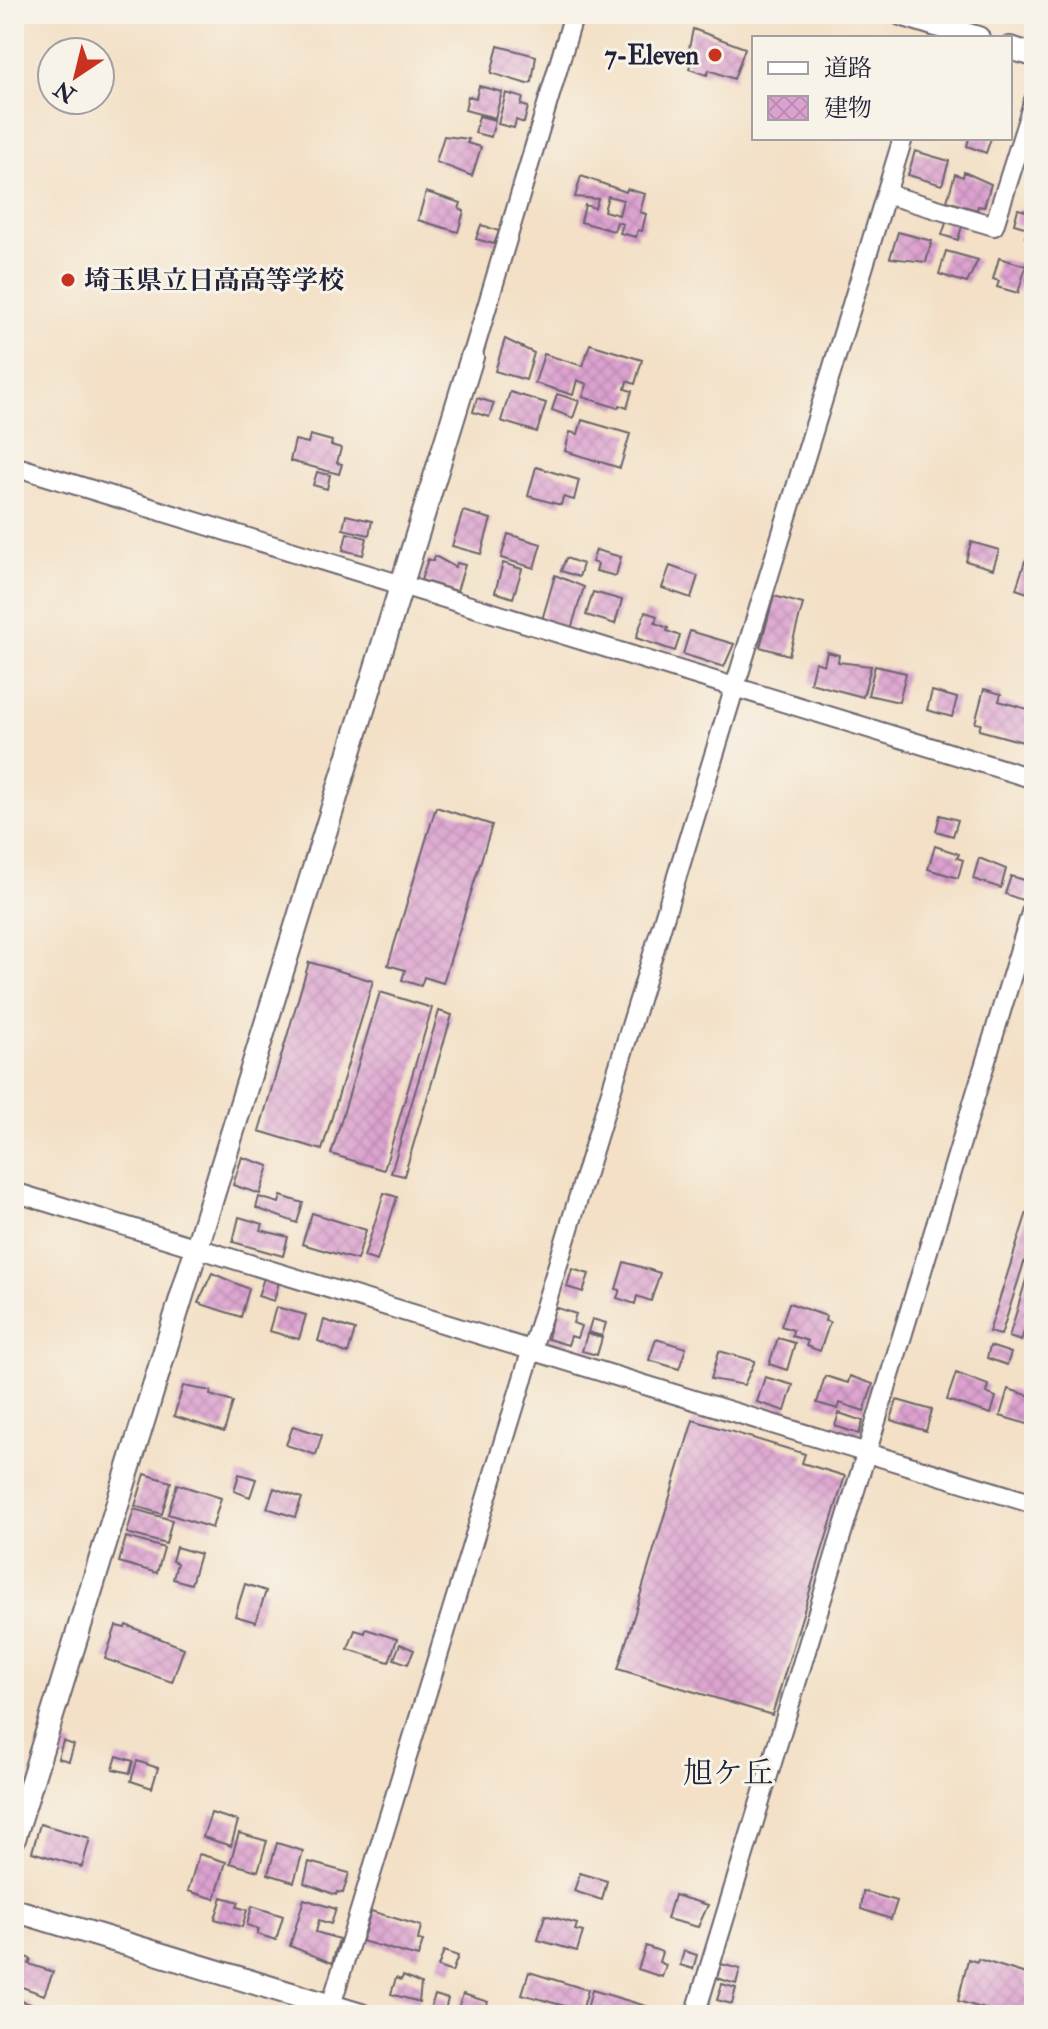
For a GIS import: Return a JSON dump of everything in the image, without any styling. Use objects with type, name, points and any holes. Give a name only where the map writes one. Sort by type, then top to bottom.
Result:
[{"type":"street","points":[[14,1839],[194,1248],[472,357],[574,14]]},
{"type":"street","points":[[901,14],[935,32],[964,36]]},
{"type":"street","points":[[1012,49],[1034,55]]},
{"type":"street","points":[[886,194],[994,226],[1034,100]]},
{"type":"street","points":[[330,2010],[530,1348],[902,140]]},
{"type":"street","points":[[14,466],[1034,779]]},
{"type":"street","points":[[695,2015],[869,1454],[1034,903]]},
{"type":"street","points":[[14,1192],[1034,1504]]},
{"type":"street","points":[[14,1910],[330,2010],[361,2015]]},
{"type":"building","name":"7-Eleven","points":[[693,29],[745,48],[734,79],[709,70],[707,75],[689,69],[690,65],[686,63]]},
{"type":"building","points":[[498,46],[536,56],[532,82],[527,84],[491,73]]},
{"type":"building","points":[[479,86],[502,92],[495,118],[465,110],[468,96],[476,98]]},
{"type":"building","points":[[506,93],[523,98],[521,105],[528,107],[524,123],[516,120],[514,128],[498,124]]},
{"type":"building","points":[[479,116],[495,120],[491,137],[475,133]]},
{"type":"building","points":[[444,136],[469,139],[467,143],[481,147],[472,176],[436,162]]},
{"type":"building","points":[[968,140],[990,140],[986,153],[967,146]]},
{"type":"building","points":[[915,151],[949,161],[942,185],[908,175]]},
{"type":"building","points":[[964,172],[991,184],[984,207],[978,206],[977,210],[947,201],[955,174],[963,177]]},
{"type":"building","points":[[581,176],[626,192],[627,189],[645,194],[640,212],[646,214],[642,231],[638,230],[636,237],[620,233],[623,224],[617,222],[614,231],[581,222],[585,205],[595,208],[598,199],[575,197]],"holes":[[[608,196],[623,200],[619,215],[604,211]]]},
{"type":"building","points":[[426,192],[461,203],[459,209],[464,211],[458,232],[418,220]]},
{"type":"building","points":[[1018,209],[1034,213],[1034,239],[1025,237],[1028,228],[1014,224]]},
{"type":"building","points":[[947,220],[962,226],[958,240],[942,235]]},
{"type":"building","points":[[481,225],[499,231],[494,244],[476,239]]},
{"type":"building","points":[[898,232],[932,241],[926,262],[890,258]]},
{"type":"building","points":[[946,251],[978,260],[967,283],[939,274]]},
{"type":"building","points":[[999,258],[1026,266],[1018,293],[997,287],[999,281],[993,279]]},
{"type":"building","points":[[505,339],[534,353],[526,380],[495,371]]},
{"type":"building","points":[[590,344],[642,360],[635,384],[627,381],[625,389],[632,391],[627,408],[583,397],[587,384],[577,380],[573,395],[535,383],[544,354],[583,366]]},
{"type":"building","points":[[510,392],[546,403],[537,432],[501,421]]},
{"type":"building","points":[[557,394],[579,401],[573,418],[552,410]]},
{"type":"building","points":[[477,398],[494,403],[489,417],[473,412]]},
{"type":"building","points":[[582,420],[630,434],[620,468],[565,451],[570,432],[578,434]]},
{"type":"building","points":[[310,435],[332,441],[331,445],[341,448],[337,463],[342,464],[339,474],[290,461],[295,440],[308,443]]},
{"type":"building","points":[[536,467],[579,480],[574,500],[563,497],[561,505],[528,496]]},
{"type":"building","points":[[317,472],[330,475],[327,489],[313,485]]},
{"type":"building","points":[[463,511],[491,519],[481,554],[452,546]]},
{"type":"building","points":[[346,515],[372,521],[369,535],[343,529]]},
{"type":"building","points":[[347,533],[367,538],[363,555],[343,550]]},
{"type":"building","points":[[508,534],[541,544],[534,568],[501,558]]},
{"type":"building","points":[[971,542],[999,550],[993,569],[966,561]]},
{"type":"building","points":[[596,550],[621,557],[616,576],[596,571],[598,564],[592,562]]},
{"type":"building","points":[[435,556],[455,567],[457,563],[465,565],[457,591],[421,580],[428,559],[433,561]]},
{"type":"building","points":[[566,558],[583,564],[579,577],[561,571]]},
{"type":"building","points":[[1025,561],[1034,564],[1034,595],[1016,589]]},
{"type":"building","points":[[503,563],[522,569],[513,598],[495,592]]},
{"type":"building","points":[[670,566],[698,576],[691,598],[662,588]]},
{"type":"building","points":[[555,575],[584,587],[571,629],[542,620]]},
{"type":"building","points":[[593,592],[622,600],[615,624],[586,615]]},
{"type":"building","points":[[774,596],[803,604],[789,655],[760,647]]},
{"type":"building","points":[[645,612],[657,616],[655,623],[680,636],[675,651],[636,638]]},
{"type":"building","points":[[690,631],[734,644],[724,667],[683,654]]},
{"type":"building","points":[[827,652],[839,655],[838,662],[871,666],[863,697],[810,683],[815,662],[824,665]]},
{"type":"building","points":[[875,666],[906,673],[899,702],[868,695]]},
{"type":"building","points":[[984,689],[1001,694],[999,701],[1034,711],[1034,745],[979,730],[981,724],[975,723]]},
{"type":"building","points":[[932,691],[957,698],[952,717],[927,710]]},
{"type":"building","points":[[436,807],[492,825],[443,983],[424,977],[421,986],[402,980],[405,970],[388,965]]},
{"type":"building","points":[[940,815],[958,820],[953,836],[936,831]]},
{"type":"building","points":[[935,846],[959,854],[957,858],[963,860],[958,878],[928,869]]},
{"type":"building","points":[[979,858],[1006,869],[1001,888],[973,879]]},
{"type":"building","points":[[1011,876],[1031,882],[1025,901],[1005,894]]},
{"type":"building","points":[[309,962],[373,981],[322,1150],[259,1131]]},
{"type":"building","points":[[380,992],[432,1008],[384,1170],[331,1154]]},
{"type":"building","points":[[439,1011],[452,1015],[404,1176],[391,1173]]},
{"type":"building","points":[[242,1157],[269,1166],[260,1194],[233,1185]]},
{"type":"building","points":[[1034,1190],[1034,1231],[1001,1335],[989,1332]]},
{"type":"building","points":[[384,1193],[397,1197],[377,1261],[364,1257]]},
{"type":"building","points":[[281,1196],[303,1203],[297,1223],[256,1208],[259,1197],[279,1203]]},
{"type":"building","points":[[312,1213],[366,1230],[357,1260],[302,1244]]},
{"type":"building","points":[[239,1217],[263,1224],[261,1230],[288,1237],[283,1256],[233,1242]]},
{"type":"building","points":[[1033,1256],[1034,1300],[1021,1341],[1009,1337]]},
{"type":"building","points":[[624,1262],[660,1273],[651,1301],[637,1296],[635,1304],[617,1298],[620,1290],[616,1289]]},
{"type":"building","points":[[572,1269],[589,1274],[583,1292],[567,1287]]},
{"type":"building","points":[[212,1273],[249,1289],[241,1317],[198,1303]]},
{"type":"building","points":[[264,1278],[279,1282],[274,1301],[258,1296]]},
{"type":"building","points":[[789,1303],[826,1316],[825,1321],[830,1322],[820,1351],[806,1346],[808,1341],[792,1336],[793,1330],[781,1326]]},
{"type":"building","points":[[276,1307],[306,1315],[299,1339],[269,1331]]},
{"type":"building","points":[[554,1307],[576,1314],[573,1323],[581,1326],[577,1338],[571,1336],[568,1345],[548,1339]]},
{"type":"building","points":[[592,1319],[606,1323],[602,1336],[588,1332]]},
{"type":"building","points":[[324,1320],[355,1330],[348,1354],[318,1341]]},
{"type":"building","points":[[587,1334],[602,1338],[597,1355],[582,1351]]},
{"type":"building","points":[[778,1338],[795,1343],[787,1370],[769,1364]]},
{"type":"building","points":[[656,1339],[686,1348],[679,1369],[649,1360]]},
{"type":"building","points":[[990,1346],[1011,1353],[1007,1365],[987,1358]]},
{"type":"building","points":[[719,1351],[755,1361],[744,1385],[711,1379]]},
{"type":"building","points":[[956,1373],[988,1385],[986,1393],[996,1397],[991,1414],[947,1400]]},
{"type":"building","points":[[825,1376],[848,1383],[850,1376],[873,1384],[864,1411],[840,1403],[838,1409],[817,1403]]},
{"type":"building","points":[[765,1377],[793,1385],[785,1411],[757,1402]]},
{"type":"building","points":[[183,1386],[211,1391],[210,1395],[233,1402],[224,1432],[174,1416]]},
{"type":"building","points":[[1008,1389],[1034,1397],[1034,1426],[1000,1416]]},
{"type":"building","points":[[897,1400],[932,1410],[926,1431],[891,1420]]},
{"type":"building","points":[[839,1413],[863,1421],[859,1434],[835,1426]]},
{"type":"building","points":[[693,1420],[805,1454],[802,1463],[845,1476],[772,1715],[618,1669]]},
{"type":"building","points":[[293,1426],[322,1435],[316,1455],[286,1445]]},
{"type":"building","points":[[145,1474],[171,1482],[162,1514],[135,1506]]},
{"type":"building","points":[[239,1474],[256,1479],[250,1497],[234,1491]]},
{"type":"building","points":[[177,1484],[221,1498],[212,1528],[168,1514]]},
{"type":"building","points":[[274,1488],[302,1498],[295,1517],[267,1508]]},
{"type":"building","points":[[134,1509],[172,1520],[166,1544],[127,1533]]},
{"type":"building","points":[[126,1537],[164,1548],[157,1573],[119,1562]]},
{"type":"building","points":[[176,1547],[200,1554],[191,1584],[173,1579],[177,1563],[172,1561]]},
{"type":"building","points":[[245,1584],[266,1591],[256,1622],[235,1616]]},
{"type":"building","points":[[126,1625],[184,1648],[172,1682],[105,1659],[116,1626],[125,1628]]},
{"type":"building","points":[[366,1629],[397,1639],[389,1662],[348,1649],[355,1630],[365,1633]]},
{"type":"building","points":[[400,1644],[414,1650],[408,1664],[394,1659]]},
{"type":"building","points":[[63,1741],[74,1745],[69,1761],[58,1758]]},
{"type":"building","points":[[117,1756],[133,1761],[130,1773],[113,1769]]},
{"type":"building","points":[[137,1761],[158,1768],[152,1788],[131,1781]]},
{"type":"building","points":[[211,1813],[238,1821],[231,1846],[203,1837]]},
{"type":"building","points":[[40,1824],[90,1838],[82,1867],[32,1852]]},
{"type":"building","points":[[239,1833],[267,1841],[258,1871],[230,1863]]},
{"type":"building","points":[[277,1843],[303,1851],[294,1882],[268,1874]]},
{"type":"building","points":[[199,1854],[226,1862],[215,1899],[188,1891]]},
{"type":"building","points":[[309,1862],[349,1873],[343,1893],[337,1892],[336,1895],[304,1883]]},
{"type":"building","points":[[580,1873],[607,1881],[602,1900],[574,1891]]},
{"type":"building","points":[[863,1891],[897,1901],[891,1919],[861,1909]]},
{"type":"building","points":[[674,1895],[708,1905],[698,1927],[667,1919]]},
{"type":"building","points":[[222,1897],[239,1902],[237,1907],[247,1910],[242,1927],[215,1919]]},
{"type":"building","points":[[304,1899],[336,1909],[331,1924],[319,1920],[316,1932],[339,1939],[332,1963],[290,1946]]},
{"type":"building","points":[[252,1906],[283,1916],[276,1940],[257,1934],[259,1929],[247,1925]]},
{"type":"building","points":[[371,1911],[421,1926],[418,1940],[423,1941],[418,1957],[362,1941]]},
{"type":"building","points":[[545,1915],[577,1924],[575,1930],[583,1932],[577,1951],[538,1940]]},
{"type":"building","points":[[646,1946],[662,1952],[659,1962],[666,1965],[662,1977],[638,1969]]},
{"type":"building","points":[[444,1951],[458,1956],[452,1972],[438,1967]]},
{"type":"building","points":[[684,1951],[697,1955],[693,1969],[680,1965]]},
{"type":"building","points":[[17,1954],[31,1959],[29,1964],[53,1972],[44,1995],[14,1984]]},
{"type":"building","points":[[968,1959],[977,1962],[978,1959],[1029,1975],[1026,1984],[1034,1987],[1034,2015],[1005,2015],[958,2001]]},
{"type":"building","points":[[721,1964],[740,1969],[736,1984],[717,1978]]},
{"type":"building","points":[[529,1972],[588,1990],[582,2011],[522,1994]]},
{"type":"building","points":[[403,1976],[421,1984],[419,2002],[391,1994],[396,1978],[401,1980]]},
{"type":"building","points":[[722,1984],[736,1988],[732,2004],[717,2000]]},
{"type":"building","points":[[592,1990],[666,2012],[665,2015],[586,2013]]},
{"type":"building","points":[[463,1994],[488,2002],[483,2015],[457,2012]]},
{"type":"building","points":[[435,1995],[448,1999],[444,2013],[430,2009]]},
{"type":"building","points":[[14,1999],[31,2004],[30,2008],[39,2011],[38,2015],[14,2015]]},
{"type":"place","name":"7-Eleven","points":[[715,55]]},
{"type":"place","name":"埼玉県立日高高等学校","points":[[68,280]]},
{"type":"district","name":"旭ケ丘","points":[[728,1773]]}]
